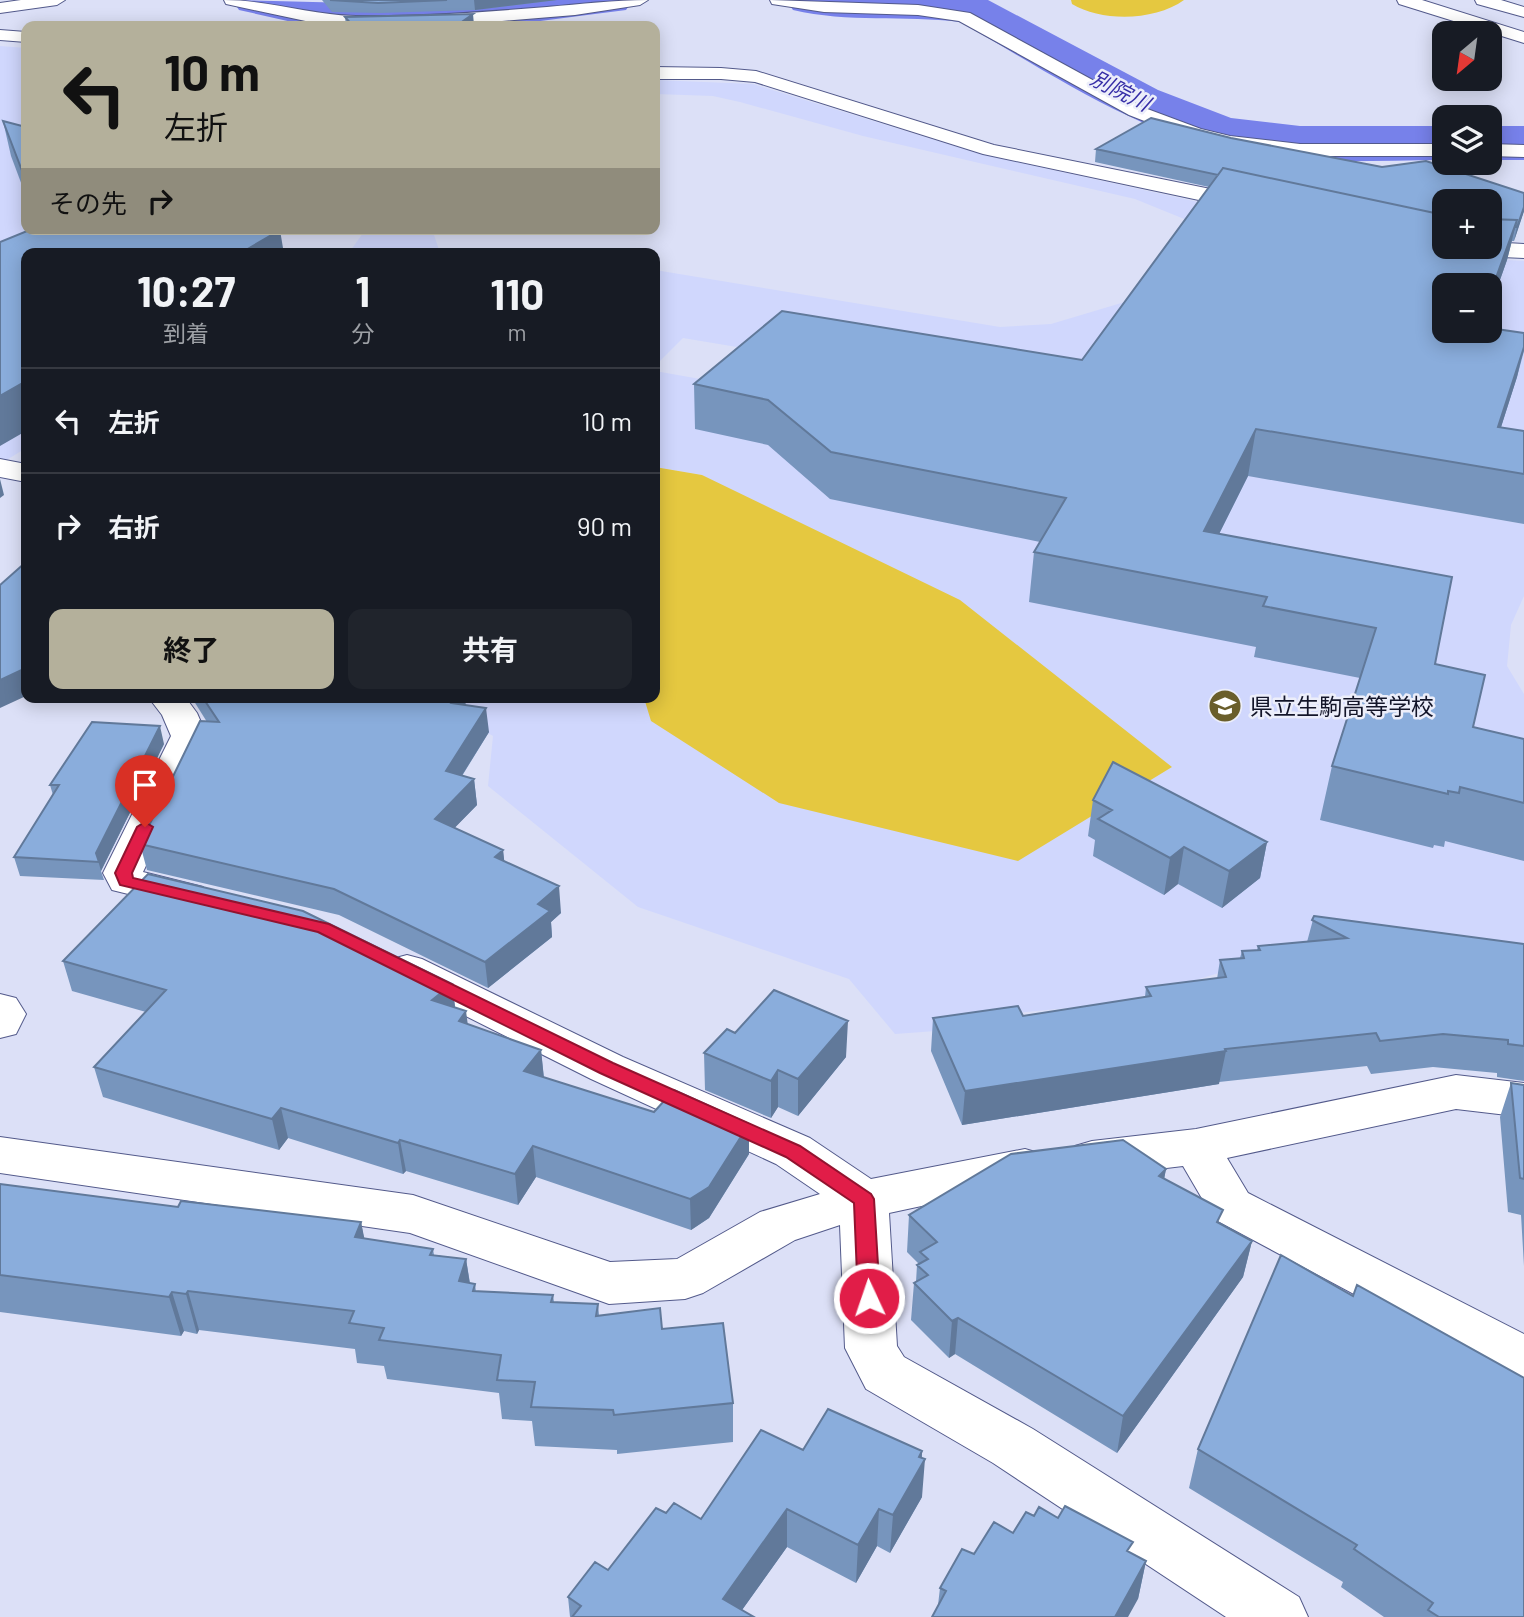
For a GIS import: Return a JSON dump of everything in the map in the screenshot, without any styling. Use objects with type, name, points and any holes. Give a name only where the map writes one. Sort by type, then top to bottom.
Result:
[{"type":"main road","points":[[0,8],[57,0]]},
{"type":"main road","points":[[232,0],[362,14],[499,8],[584,0]]},
{"type":"main road","points":[[282,4],[317,0]]},
{"type":"main road","points":[[282,4],[315,18],[356,21],[502,16],[575,10],[640,0]]},
{"type":"main road","points":[[778,0],[820,7],[943,12],[964,17],[1126,106],[1206,137],[1295,151],[1432,150]]},
{"type":"main road","points":[[834,0],[941,2],[982,8],[1066,51]]},
{"type":"main road","points":[[1405,0],[1524,38]]},
{"type":"main road","points":[[1483,0],[1524,12]]},
{"type":"main road","points":[[0,35],[21,37]]},
{"type":"main road","points":[[660,73],[753,76],[773,80],[785,87],[990,150],[1279,210]]},
{"type":"main road","points":[[1165,103],[1216,123],[1267,133],[1351,140],[1432,137]]},
{"type":"main road","points":[[1502,137],[1524,138]]},
{"type":"main road","points":[[1502,150],[1524,150]]},
{"type":"main road","points":[[1502,250],[1524,251]]},
{"type":"main road","points":[[0,468],[21,472]]},
{"type":"main road","points":[[171,703],[179,713],[189,736],[124,873],[126,881],[231,906]]},
{"type":"main road","points":[[372,952],[607,1068],[793,1152],[864,1199]]},
{"type":"main road","points":[[0,1009],[4,1014],[0,1023]]},
{"type":"main road","points":[[0,1154],[413,1214],[609,1283],[685,1279],[778,1226],[864,1199],[1002,1170],[1196,1147],[1455,1092],[1524,1100]]},
{"type":"main road","points":[[1196,1147],[1231,1206],[1524,1359]]},
{"type":"main road","points":[[864,1199],[871,1348],[885,1373],[1013,1446],[1278,1617]]},
{"type":"shaded area","points":[[1071,0],[1184,0],[1158,12],[1128,17],[1084,10],[1072,4]]},
{"type":"shaded area","points":[[0,46],[21,48],[21,235],[88,235],[46,248],[21,248],[21,451],[5,461],[0,461]]},
{"type":"shaded area","points":[[660,80],[753,84],[980,154],[1432,253],[1432,259],[1524,261],[1524,479],[683,338],[660,361],[660,271],[1000,327],[1051,324],[1138,298],[1194,223],[1135,199],[863,136],[713,96],[660,94]],"holes":[[[1194,239],[1432,275],[1502,273],[1502,343],[1481,343],[1474,353],[1449,343],[1432,343],[1432,336]]]},
{"type":"shaded area","points":[[362,235],[434,235],[438,248],[352,248]]},
{"type":"shaded area","name":"県立生駒高等学校","points":[[660,372],[1524,524],[1524,596],[1511,625],[1507,666],[1524,694],[1524,824],[1490,853],[1524,861],[1524,963],[1349,934],[1119,1003],[1005,1014],[990,1027],[895,1034],[849,979],[638,907],[488,786],[493,736],[446,710],[441,703],[646,703],[652,721],[656,703],[660,703],[660,682],[703,475],[660,468]],"holes":[[[1094,856],[1260,878],[1222,908],[1178,884],[1164,895]]]},
{"type":"shaded area","points":[[660,468],[702,475],[960,600],[1172,767],[1018,861],[779,803],[651,721],[646,703],[660,703]]},
{"type":"building","points":[[330,0],[447,0],[378,3]]},
{"type":"building","points":[[473,14],[463,21],[349,21],[345,17]]},
{"type":"building","points":[[1151,118],[1231,138],[1382,167],[1426,161],[1432,163],[1432,175],[1469,175],[1524,193],[1524,207],[1515,227],[1517,220],[1502,219],[1502,189],[1432,189],[1432,212],[1223,168],[1218,175],[1096,149]]},
{"type":"building","points":[[3,121],[21,126],[21,168]]},
{"type":"building","points":[[1223,168],[1432,212],[1432,259],[1502,259],[1502,219],[1517,220],[1498,273],[1432,273],[1432,343],[1502,343],[1502,330],[1524,333],[1524,347],[1498,427],[1524,431],[1524,474],[1256,429],[1204,531],[1452,577],[1435,664],[1485,675],[1473,727],[1524,739],[1524,803],[1460,787],[1459,793],[1448,791],[1448,794],[1332,766],[1376,628],[1263,606],[1267,597],[1034,552],[1066,498],[831,452],[768,400],[694,384],[782,311],[1082,360]]},
{"type":"building","points":[[21,233],[271,235],[249,248],[21,248],[21,384],[0,396],[0,242]]},
{"type":"building","points":[[21,566],[21,670],[0,680],[0,585]]},
{"type":"building","points":[[206,703],[451,703],[486,708],[446,771],[474,779],[435,819],[503,850],[495,857],[559,886],[538,904],[550,911],[485,962],[334,889],[140,844],[200,721],[219,722]]},
{"type":"building","points":[[92,722],[160,726],[96,853],[99,862],[14,857],[59,785],[50,785]]},
{"type":"building","points":[[1113,762],[1267,842],[1229,871],[1184,847],[1170,858],[1098,819],[1112,810],[1093,800]]},
{"type":"building","points":[[148,874],[303,911],[452,984],[432,1000],[466,1011],[459,1021],[541,1050],[524,1071],[654,1112],[674,1090],[749,1124],[709,1187],[690,1199],[533,1146],[515,1174],[281,1108],[272,1119],[94,1067],[166,990],[63,961]]},
{"type":"building","points":[[1314,916],[1524,944],[1524,1046],[1508,1044],[1508,1040],[1443,1034],[1380,1041],[1376,1033],[1225,1049],[1226,1051],[965,1091],[933,1018],[1018,1006],[1023,1016],[1151,996],[1146,987],[1226,977],[1220,960],[1244,958],[1242,951],[1260,950],[1258,946],[1347,938],[1312,920]]},
{"type":"building","points":[[774,990],[848,1021],[798,1079],[778,1070],[771,1081],[704,1053],[727,1029],[735,1033]]},
{"type":"building","points":[[1511,1083],[1524,1085],[1524,1179],[1520,1178]]},
{"type":"building","points":[[1123,1140],[1166,1169],[1159,1176],[1223,1210],[1217,1222],[1252,1241],[1123,1416],[958,1318],[952,1321],[914,1283],[928,1275],[917,1265],[928,1259],[920,1252],[937,1242],[909,1215],[1011,1154]]},
{"type":"building","points":[[0,1184],[178,1207],[181,1201],[361,1222],[355,1237],[433,1249],[430,1255],[466,1259],[459,1281],[475,1284],[473,1291],[553,1295],[551,1302],[598,1304],[596,1316],[660,1308],[662,1329],[723,1323],[733,1403],[614,1415],[613,1410],[531,1407],[535,1382],[497,1380],[501,1355],[379,1340],[384,1328],[349,1323],[354,1311],[188,1291],[186,1294],[172,1292],[169,1297],[0,1275]]},
{"type":"building","points":[[1281,1255],[1353,1296],[1357,1285],[1524,1378],[1524,1617],[1439,1617],[1428,1610],[1433,1603],[1354,1549],[1357,1545],[1198,1449]]},
{"type":"building","points":[[828,1409],[922,1451],[919,1457],[925,1459],[893,1515],[879,1509],[858,1545],[787,1509],[723,1599],[754,1617],[572,1617],[581,1606],[568,1597],[595,1562],[608,1570],[656,1508],[666,1513],[674,1503],[701,1519],[761,1430],[803,1450]]},
{"type":"building","points":[[1065,1506],[1133,1542],[1127,1551],[1146,1561],[1115,1617],[932,1617],[946,1591],[940,1588],[962,1549],[974,1554],[994,1522],[1013,1533],[1026,1512],[1034,1516],[1039,1507],[1058,1518]]},
{"type":"waterway","name":"別院川","points":[[255,0],[322,15],[352,17],[517,10],[610,0]]},
{"type":"waterway","name":"別院川","points":[[809,0],[854,5],[933,5],[972,10],[1139,101],[1216,131],[1248,138],[1300,143],[1432,143]]},
{"type":"waterway","name":"別院川","points":[[1502,143],[1524,143]]},
{"type":"place","name":"県立生駒高等学校","points":[[1225,706]]},
{"type":"route","points":[[145,827],[124,873],[126,881],[323,928],[607,1068],[793,1152],[864,1199],[869,1298]]}]
